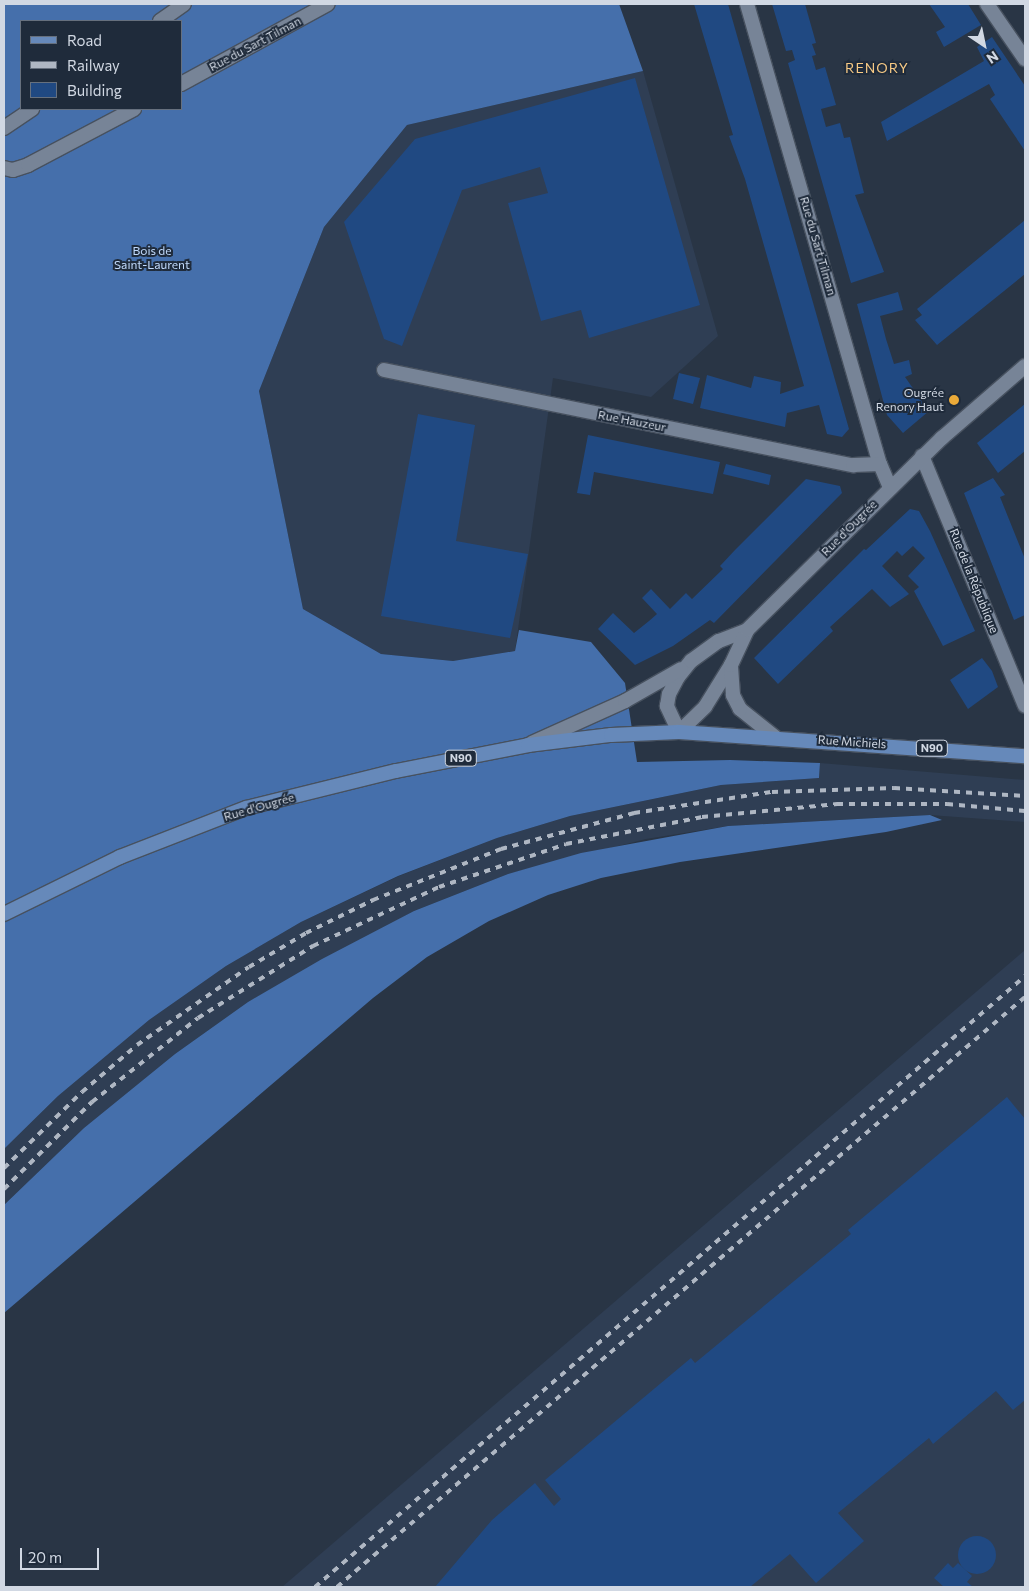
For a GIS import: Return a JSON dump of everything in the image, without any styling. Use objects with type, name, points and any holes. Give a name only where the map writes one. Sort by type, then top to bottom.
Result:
[{"type":"main road","name":"Rue Michiels","points":[[679,732],[839,740],[1025,756]]},
{"type":"main road","name":"Rue d'Ougrée","points":[[4,914],[120,856],[246,808],[396,771],[528,745],[611,735],[679,732]]},
{"type":"street","points":[[161,20],[184,4]]},
{"type":"street","name":"Rue du Sart Tilman","points":[[182,83],[328,4]]},
{"type":"street","name":"Rue du Sart Tilman","points":[[747,4],[880,464],[890,487]]},
{"type":"street","points":[[987,4],[1025,59]]},
{"type":"street","points":[[4,128],[31,110]]},
{"type":"street","points":[[4,168],[13,170],[28,165],[132,110]]},
{"type":"street","name":"Rue d'Ougrée","points":[[691,662],[668,694],[669,713],[679,732],[705,707],[731,665],[747,630],[922,456],[1025,366]]},
{"type":"street","name":"Rue Hauzeur","points":[[384,370],[853,465],[880,464]]},
{"type":"street","name":"Rue de la République","points":[[922,456],[1025,706]]},
{"type":"street","name":"Rue d'Ougrée","points":[[528,745],[646,691],[691,662],[719,641],[747,630]]},
{"type":"street","name":"Rue d'Ougrée","points":[[731,665],[732,695],[740,709],[775,736]]},
{"type":"shaded area","points":[[643,71],[718,336],[651,397],[553,378],[515,651],[453,661],[381,654],[303,609],[259,391],[324,227],[407,125]]},
{"type":"shaded area","points":[[820,763],[1025,780],[1025,822],[930,815],[728,826],[646,839],[508,874],[414,911],[248,1002],[175,1054],[84,1128],[4,1205],[4,1149],[58,1096],[149,1020],[226,966],[301,922],[399,876],[497,838],[570,816],[721,785],[819,778]]},
{"type":"shaded area","points":[[1025,950],[1025,1587],[282,1587]]},
{"type":"green space","name":"Bois de Saint-Laurent","points":[[4,4],[619,4],[643,71],[407,125],[324,227],[259,391],[303,609],[381,654],[453,661],[515,651],[519,630],[591,642],[625,683],[637,762],[730,760],[820,763],[819,778],[721,785],[570,816],[497,838],[398,876],[301,922],[226,966],[149,1020],[58,1096],[4,1149]]},
{"type":"green space","points":[[930,815],[942,820],[886,832],[680,862],[601,878],[548,895],[489,921],[427,957],[373,998],[4,1313],[4,1205],[84,1128],[175,1054],[248,1002],[322,959],[414,911],[508,874],[581,853],[728,826]]},
{"type":"building","points":[[694,4],[728,4],[849,429],[842,437],[827,434],[819,405],[787,413],[785,427],[700,408],[707,375],[751,388],[754,376],[781,382],[780,394],[804,386],[745,179],[729,136],[733,135]]},
{"type":"building","points":[[772,4],[805,4],[816,43],[812,44],[816,55],[812,56],[816,70],[825,67],[836,105],[821,109],[826,127],[840,123],[844,138],[850,137],[864,193],[855,195],[884,272],[851,283],[788,63],[795,60],[792,50],[786,51]]},
{"type":"building","points":[[929,4],[968,4],[981,25],[944,47],[936,32],[945,27]]},
{"type":"building","points":[[992,37],[1025,86],[1025,151],[990,99],[995,95],[989,84],[887,141],[881,122],[984,61],[977,47]]},
{"type":"building","points":[[635,78],[700,305],[589,338],[581,310],[541,321],[508,203],[548,193],[540,167],[462,190],[402,346],[384,339],[344,222],[415,139]]},
{"type":"building","points":[[1025,220],[1025,274],[937,345],[915,320],[922,315],[917,309]]},
{"type":"building","points":[[898,292],[903,310],[880,316],[894,364],[909,360],[912,374],[905,377],[929,411],[903,433],[887,415],[857,304]]},
{"type":"building","points":[[679,373],[700,378],[693,404],[673,399]]},
{"type":"building","points":[[1025,404],[1025,451],[998,473],[977,443]]},
{"type":"building","points":[[418,414],[475,425],[456,541],[528,554],[510,638],[381,616]]},
{"type":"building","points":[[588,435],[720,462],[713,494],[594,472],[590,495],[577,493]]},
{"type":"building","points":[[726,464],[771,475],[769,485],[723,474]]},
{"type":"building","points":[[993,478],[1005,495],[1000,497],[1025,559],[1025,615],[1014,620],[964,493]]},
{"type":"building","points":[[806,479],[840,486],[842,493],[714,623],[710,620],[673,646],[635,665],[598,629],[613,613],[634,633],[657,614],[642,598],[651,589],[670,609],[686,593],[692,599],[723,569],[720,566],[735,550]]},
{"type":"building","points":[[910,509],[919,511],[930,531],[975,631],[943,646],[914,591],[919,587],[908,576],[925,558],[913,546],[902,556],[897,551],[882,566],[909,594],[890,607],[872,589],[830,627],[833,631],[778,684],[754,658],[864,549],[866,550]]},
{"type":"building","points":[[982,658],[992,671],[998,687],[968,709],[950,680]]},
{"type":"building","points":[[1007,1097],[1025,1119],[1025,1400],[1013,1410],[996,1391],[933,1444],[929,1438],[838,1513],[864,1541],[816,1583],[790,1554],[750,1587],[435,1587],[492,1520],[535,1483],[554,1506],[561,1499],[545,1480],[691,1358],[695,1363],[851,1234],[848,1230]]},
{"type":"building","points":[[977,1536],[990,1542],[996,1555],[990,1568],[977,1574],[964,1568],[958,1555],[964,1542]]},
{"type":"building","points":[[948,1563],[953,1568],[958,1563],[972,1576],[967,1582],[973,1587],[944,1587],[934,1578]]},
{"type":"railway","points":[[4,1168],[82,1092],[137,1045],[249,967],[306,933],[373,900],[501,849],[634,813],[772,792],[894,788],[1025,796]]},
{"type":"railway","points":[[4,1189],[92,1102],[198,1018],[313,946],[439,887],[566,844],[702,817],[837,804],[947,804],[1025,811]]},
{"type":"railway","points":[[315,1587],[1025,976]]},
{"type":"railway","points":[[337,1587],[1025,997]]},
{"type":"place","name":"Ougrée Renory Haut","points":[[954,400]]},
{"type":"district","name":"RENORY","points":[[877,68]]}]
